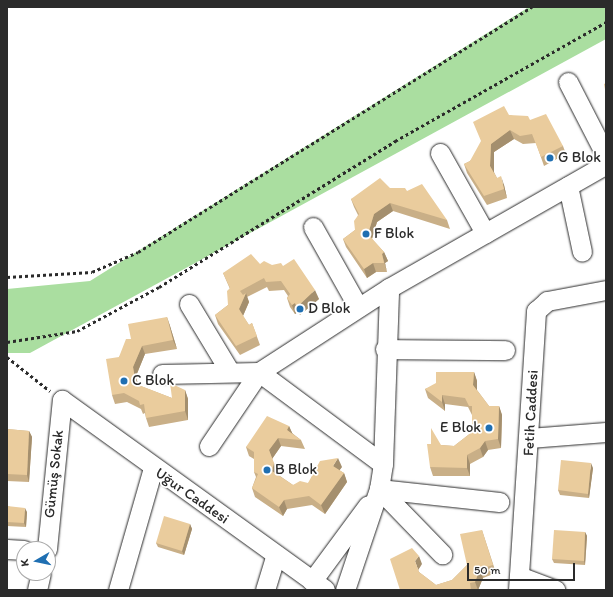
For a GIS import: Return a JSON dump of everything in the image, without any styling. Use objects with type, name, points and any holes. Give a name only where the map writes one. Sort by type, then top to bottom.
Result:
[{"type":"street","points":[[568,82],[606,156]]},
{"type":"street","points":[[440,153],[485,233]]},
{"type":"street","points":[[209,446],[259,372],[389,288],[606,164]]},
{"type":"street","points":[[568,186],[582,252]]},
{"type":"street","points":[[313,227],[358,307]]},
{"type":"street","points":[[345,590],[379,489],[383,464],[385,349],[389,288]]},
{"type":"street","name":"Fetih Caddesi","points":[[518,583],[530,438],[536,311],[547,301],[606,290]]},
{"type":"street","points":[[189,304],[230,372]]},
{"type":"street","points":[[385,349],[505,350]]},
{"type":"street","points":[[162,374],[259,372],[383,464]]},
{"type":"street","name":"Uğur Caddesi","points":[[62,400],[153,468],[318,585]]},
{"type":"street","name":"Gümüş Sokak","points":[[48,541],[62,400]]},
{"type":"street","points":[[530,438],[606,432]]},
{"type":"street","points":[[118,590],[153,468]]},
{"type":"street","points":[[379,489],[499,502]]},
{"type":"street","points":[[379,489],[442,554]]},
{"type":"street","points":[[318,585],[379,489]]},
{"type":"street","points":[[266,590],[276,555]]},
{"type":"street","points":[[518,583],[555,590]]},
{"type":"path","points":[[7,277],[92,272],[138,252],[532,7]]},
{"type":"path","points":[[7,342],[77,331],[159,286],[395,141],[606,22]]},
{"type":"path","points":[[7,357],[62,400]]},
{"type":"green space","points":[[529,7],[606,7],[606,39],[30,353],[7,353],[7,289],[90,281]]},
{"type":"building","points":[[606,83],[606,95],[604,84]]},
{"type":"building","name":"G Blok","points":[[504,106],[509,115],[528,116],[530,120],[546,114],[563,146],[541,157],[532,134],[520,136],[510,130],[491,144],[490,166],[497,178],[501,176],[504,189],[484,196],[464,164],[470,161],[481,141],[473,122]]},
{"type":"building","name":"F Blok","points":[[380,178],[390,188],[405,188],[407,191],[422,184],[447,220],[390,203],[374,214],[368,234],[384,252],[382,254],[384,263],[373,263],[364,269],[343,239],[355,230],[354,221],[359,214],[351,199]]},
{"type":"building","name":"D Blok","points":[[251,254],[260,264],[264,261],[272,265],[281,263],[283,266],[294,259],[315,290],[297,307],[295,303],[292,305],[287,298],[290,294],[281,281],[266,282],[264,278],[240,291],[243,295],[246,293],[239,309],[249,325],[252,323],[257,336],[236,346],[215,315],[228,305],[227,291],[230,288],[223,273]]},
{"type":"building","name":"C Blok","points":[[167,317],[173,340],[142,346],[133,367],[136,384],[172,398],[170,383],[185,390],[185,411],[146,418],[144,404],[140,405],[139,401],[124,393],[112,395],[106,359],[119,357],[126,339],[131,339],[128,324]]},
{"type":"building","name":"E Blok","points":[[436,372],[474,372],[473,385],[489,406],[499,406],[498,439],[485,441],[480,448],[467,455],[467,468],[430,467],[427,444],[431,444],[431,428],[441,445],[454,446],[472,432],[472,406],[469,406],[465,398],[442,395],[442,402],[425,389],[436,383]]},
{"type":"building","name":"B Blok","points":[[267,416],[289,426],[287,430],[301,440],[278,438],[269,450],[274,463],[272,471],[293,485],[300,481],[308,483],[320,461],[338,458],[333,466],[344,473],[321,505],[309,496],[284,500],[279,507],[252,488],[258,474],[254,472],[254,452],[246,447]]},
{"type":"building","points":[[7,429],[29,431],[27,475],[7,474]]},
{"type":"building","points":[[561,460],[591,463],[588,494],[558,490]]},
{"type":"building","points":[[7,506],[25,508],[24,523],[7,522]]},
{"type":"building","points":[[164,516],[190,524],[182,551],[156,543]]},
{"type":"building","points":[[482,530],[493,565],[480,569],[475,582],[470,583],[471,590],[400,590],[390,559],[412,548],[419,556],[415,561],[419,572],[436,585],[452,580],[467,565],[460,534]]},
{"type":"building","points":[[554,530],[585,532],[584,561],[552,559]]},
{"type":"place","name":"G Blok","points":[[550,158]]},
{"type":"place","name":"F Blok","points":[[366,234]]},
{"type":"place","name":"D Blok","points":[[300,309]]},
{"type":"place","name":"C Blok","points":[[124,381]]},
{"type":"place","name":"E Blok","points":[[489,428]]},
{"type":"place","name":"B Blok","points":[[267,470]]}]
